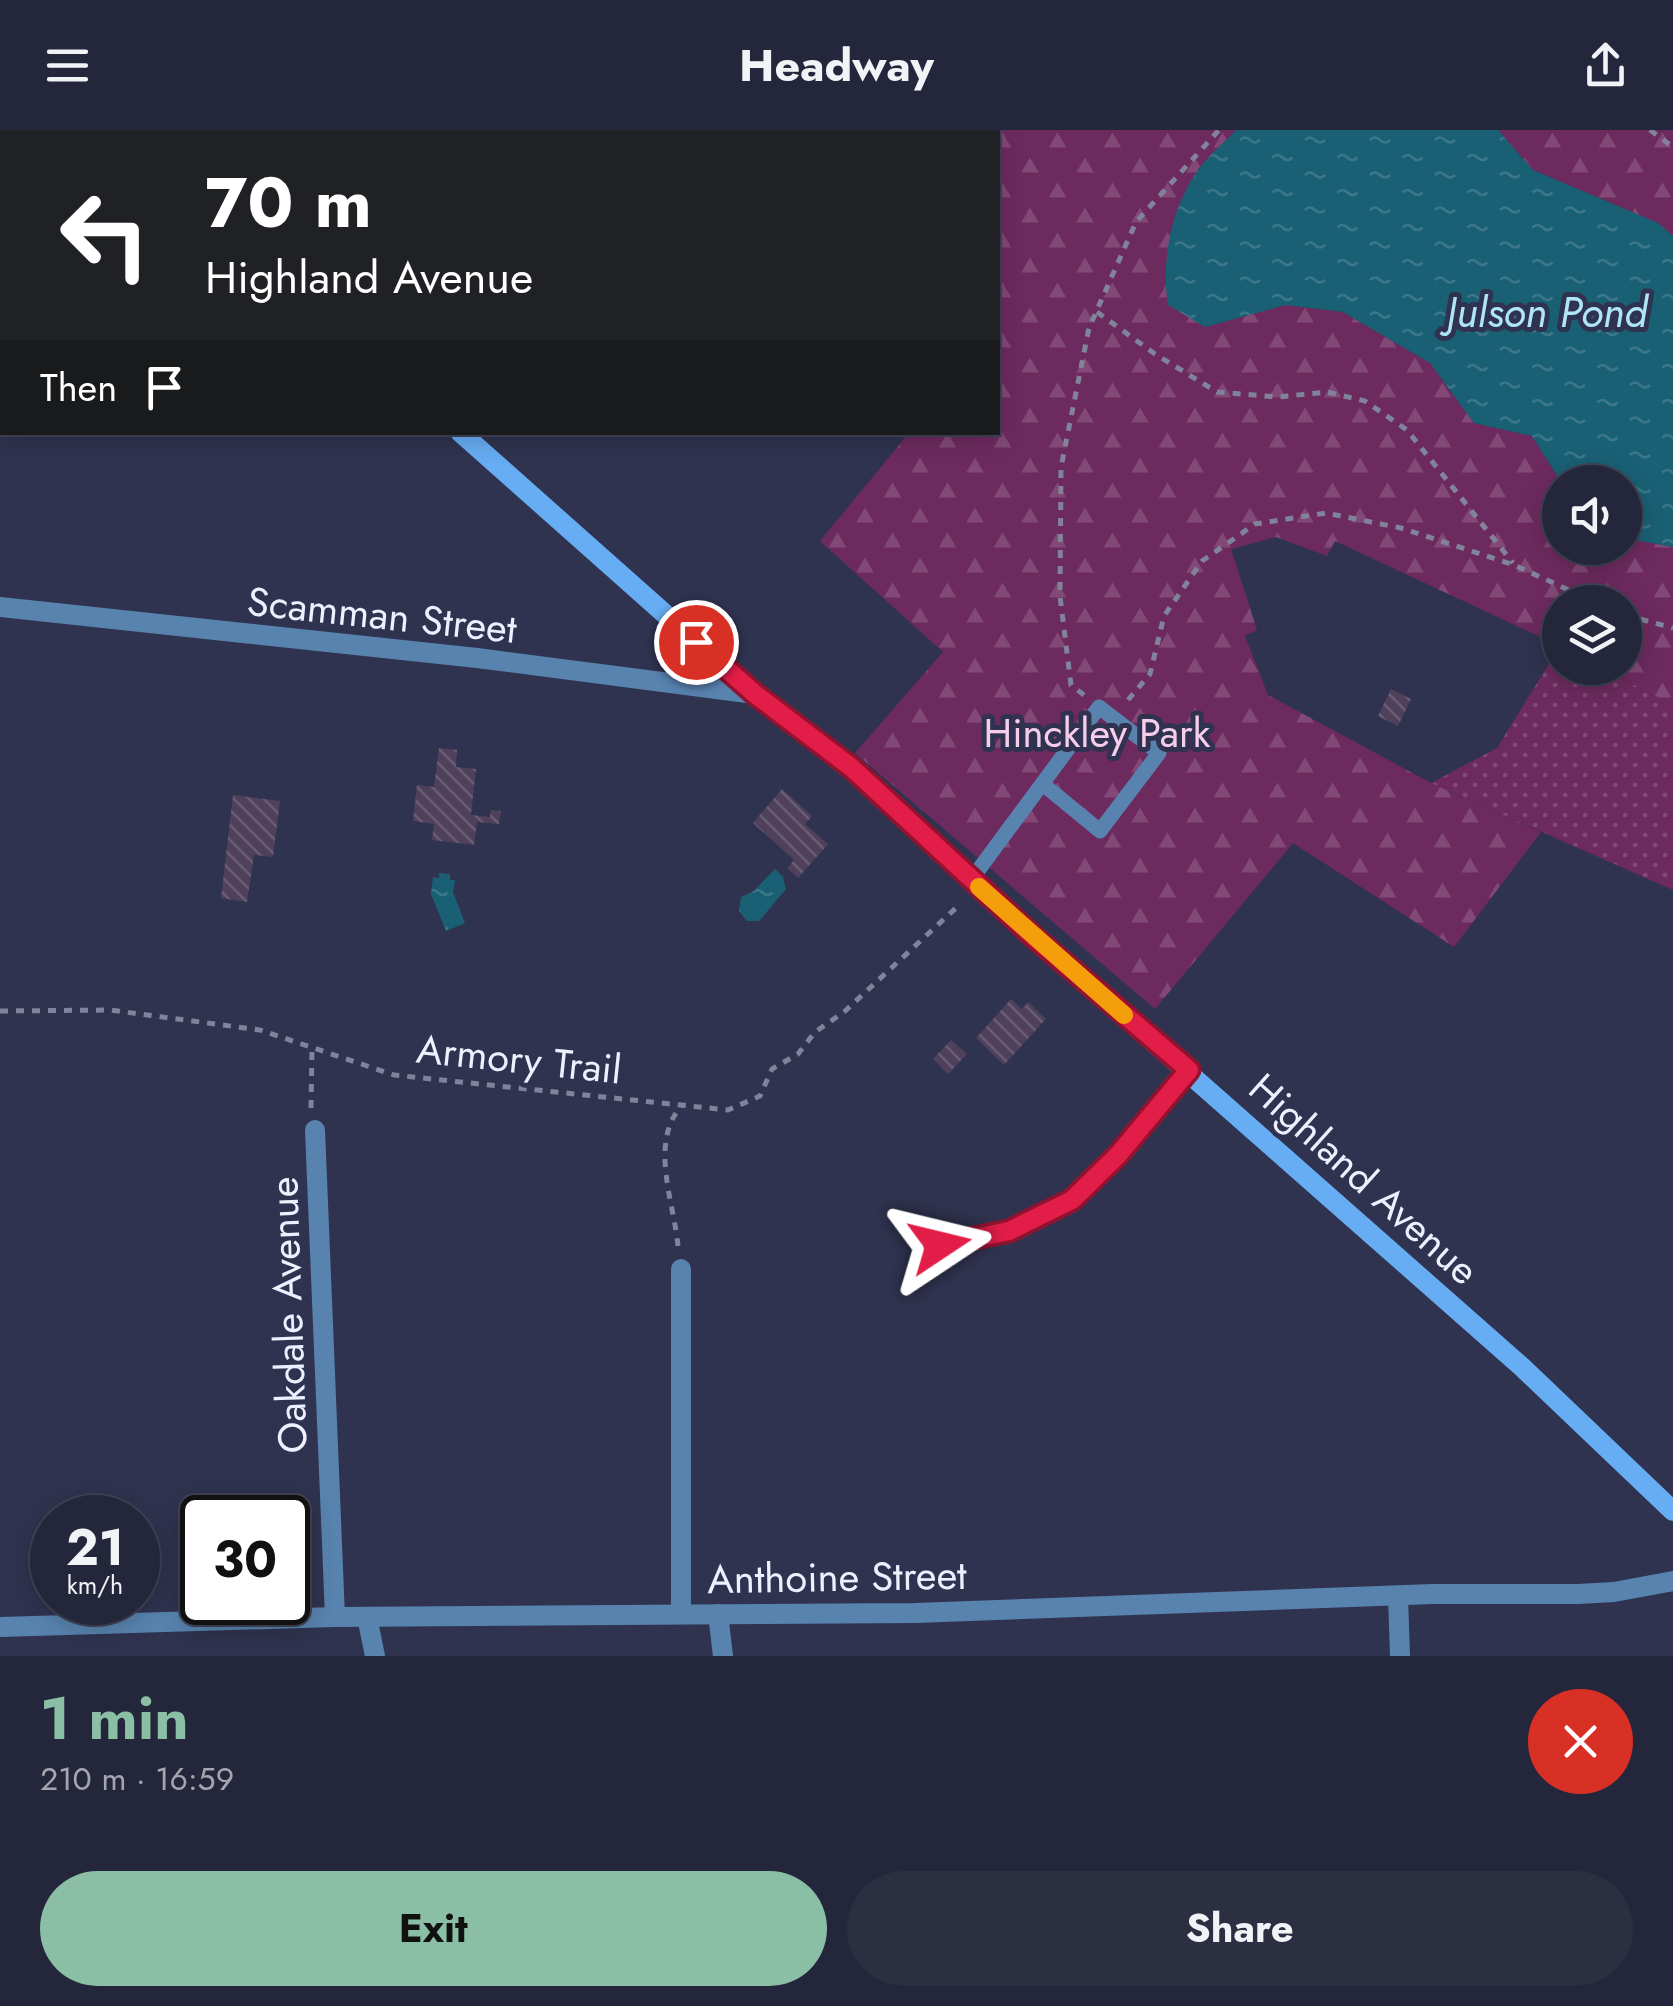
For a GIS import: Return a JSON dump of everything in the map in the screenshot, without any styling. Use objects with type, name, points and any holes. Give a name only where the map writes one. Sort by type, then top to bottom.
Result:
[{"type":"street","name":"Highland Avenue","points":[[463,435],[755,694],[852,768],[972,880],[1522,1367],[1673,1511]]},
{"type":"street","name":"Scamman Street","points":[[0,607],[477,658],[755,694]]},
{"type":"street","points":[[940,1245],[1009,1231],[1072,1200],[1118,1155],[1189,1070]]},
{"type":"street","name":"Oakdale Avenue","points":[[315,1130],[335,1617]]},
{"type":"street","points":[[681,1269],[682,1614]]},
{"type":"street","name":"Anthoine Street","points":[[0,1627],[335,1617],[934,1612],[1398,1596],[1578,1594],[1673,1581]]},
{"type":"street","points":[[1398,1596],[1400,1656]]},
{"type":"street","points":[[718,1614],[723,1656]]},
{"type":"street","points":[[367,1617],[376,1656]]},
{"type":"lane","points":[[972,880],[1099,707],[1160,753],[1100,831],[1044,785]]},
{"type":"path","points":[[1099,707],[1071,684],[1060,596],[1061,467],[1089,328],[1136,222],[1219,130]]},
{"type":"path","points":[[1650,130],[1673,147]]},
{"type":"path","points":[[1096,312],[1218,392],[1278,397],[1328,392],[1364,401],[1407,430],[1514,565]]},
{"type":"path","points":[[1113,718],[1150,674],[1164,616],[1202,561],[1255,524],[1326,512],[1401,528],[1514,565],[1558,585]]},
{"type":"path","points":[[1642,620],[1673,628]]},
{"type":"path","name":"Armory Trail","points":[[0,1011],[110,1010],[260,1030],[394,1075],[728,1110],[760,1096],[772,1069],[798,1054],[816,1032],[844,1012],[957,907]]},
{"type":"path","points":[[312,1048],[310,1099],[315,1130]]},
{"type":"path","points":[[681,1269],[666,1164],[666,1135],[673,1115],[683,1104]]},
{"type":"green space","name":"Hinckley Park","points":[[1000,130],[1236,130],[1198,169],[1205,327],[1286,305],[1343,312],[1430,363],[1474,423],[1532,436],[1550,465],[1542,465],[1542,565],[1642,565],[1642,541],[1673,547],[1673,705],[1634,685],[1642,685],[1642,585],[1542,585],[1542,638],[1335,541],[1327,556],[1276,537],[1231,549],[1257,630],[1245,636],[1268,695],[1431,783],[1541,832],[1454,947],[1293,843],[1155,1009],[855,753],[943,652],[820,541],[907,435],[1000,435]]},
{"type":"green space","points":[[1498,130],[1673,130],[1673,236],[1658,223],[1533,170]]},
{"type":"green space","points":[[1542,675],[1542,685],[1634,685],[1673,705],[1673,890],[1431,783],[1497,748]]},
{"type":"water","name":"Julson Pond","points":[[1236,130],[1498,130],[1533,170],[1658,223],[1673,236],[1673,547],[1642,541],[1642,465],[1550,465],[1532,436],[1474,423],[1430,363],[1343,312],[1286,305],[1205,327],[1168,305],[1170,235],[1181,201],[1202,165]]},
{"type":"water","points":[[775,869],[783,877],[786,889],[759,921],[747,921],[739,911],[741,897],[754,891]]},
{"type":"water","points":[[439,873],[450,874],[450,880],[455,880],[453,892],[465,923],[446,931],[431,894],[433,877],[439,878]]},
{"type":"building","points":[[1391,689],[1411,699],[1398,726],[1378,716]]},
{"type":"building","points":[[439,748],[457,750],[456,767],[476,769],[471,815],[490,817],[491,810],[501,811],[499,824],[477,822],[474,845],[432,840],[434,824],[413,821],[417,785],[434,787]]},
{"type":"building","points":[[782,789],[812,816],[805,824],[828,844],[798,878],[787,868],[794,860],[753,823]]},
{"type":"building","points":[[233,795],[280,801],[273,857],[254,855],[247,902],[221,898]]},
{"type":"building","points":[[1011,999],[1022,1009],[1028,1002],[1046,1019],[1004,1065],[976,1038]]},
{"type":"building","points":[[951,1040],[967,1054],[948,1074],[933,1059]]},
{"type":"slow traffic","points":[[979,887],[1124,1015]]},
{"type":"route","points":[[696,642],[755,694],[852,768],[1034,937],[1189,1070],[1118,1155],[1072,1200],[1009,1231],[940,1245]]}]
